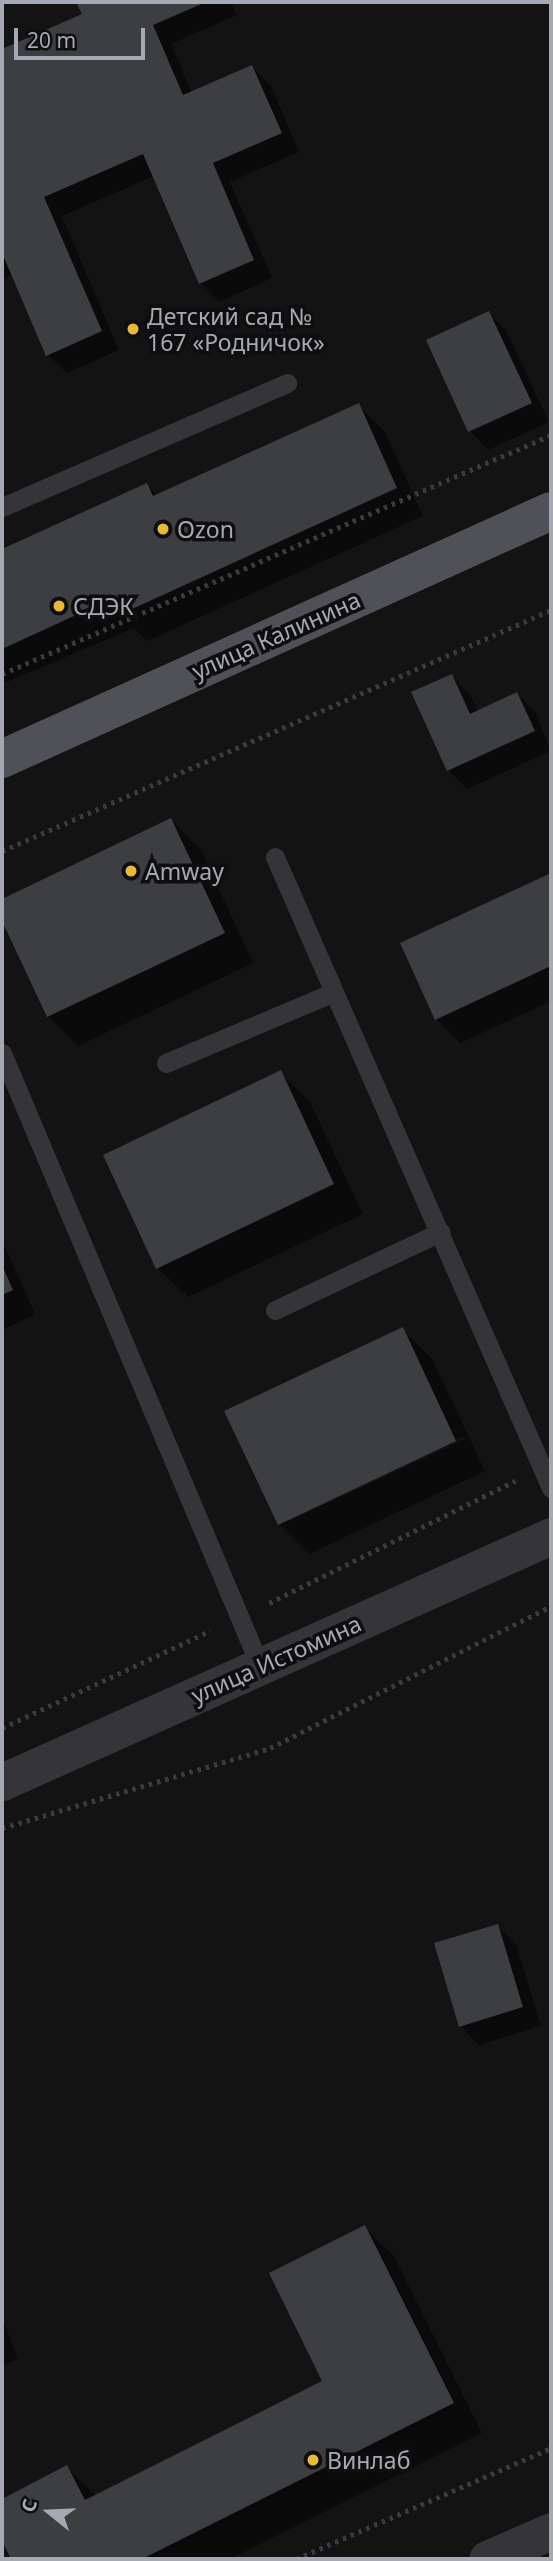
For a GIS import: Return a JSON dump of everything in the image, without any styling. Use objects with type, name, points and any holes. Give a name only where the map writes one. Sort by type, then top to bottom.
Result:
[{"type":"main road","name":"улица Калинина","points":[[2,758],[551,510]]},
{"type":"street","name":"улица Истомина","points":[[2,1782],[551,1536]]},
{"type":"street","points":[[487,2559],[551,2531]]},
{"type":"lane","points":[[2,507],[287,383]]},
{"type":"lane","points":[[275,858],[551,1488]]},
{"type":"lane","points":[[166,1063],[334,992]]},
{"type":"lane","points":[[2,1053],[260,1666]]},
{"type":"lane","points":[[275,1310],[440,1232]]},
{"type":"path","points":[[2,674],[551,435]]},
{"type":"path","points":[[2,851],[551,610]]},
{"type":"path","points":[[2,1728],[240,1618],[542,1467]]},
{"type":"path","points":[[2,1828],[270,1748],[551,1606]]},
{"type":"path","points":[[296,2559],[551,2448]]},
{"type":"building","points":[[76,2],[206,2],[153,25],[183,95],[252,65],[282,133],[213,163],[254,260],[199,284],[143,154],[44,197],[102,331],[46,356],[2,253],[2,49],[82,14]]},
{"type":"building","points":[[489,311],[532,403],[468,432],[426,340]]},
{"type":"building","points":[[359,403],[397,488],[119,615],[111,599],[2,649],[2,549],[147,483],[153,496]]},
{"type":"building","points":[[452,674],[470,714],[517,692],[535,731],[447,771],[411,692]]},
{"type":"building","points":[[171,818],[225,933],[47,1017],[2,921],[2,899]]},
{"type":"building","points":[[551,873],[551,966],[435,1020],[400,943]]},
{"type":"building","points":[[281,1070],[334,1184],[156,1269],[103,1155]]},
{"type":"building","points":[[2,1265],[13,1290],[2,1295]]},
{"type":"building","points":[[403,1327],[456,1441],[278,1525],[224,1411]]},
{"type":"building","points":[[498,1924],[523,2007],[459,2027],[434,1943]]},
{"type":"building","points":[[365,2225],[454,2403],[142,2559],[11,2559],[2,2541],[2,2499],[67,2465],[85,2500],[322,2381],[269,2273]]},
{"type":"place","name":"Детский сад № 167 «Родничок»","points":[[133,329]]},
{"type":"place","name":"Ozon","points":[[163,529]]},
{"type":"place","name":"СДЭК","points":[[59,606]]},
{"type":"place","name":"Amway","points":[[131,871]]},
{"type":"place","name":"Винлаб","points":[[313,2460]]}]
